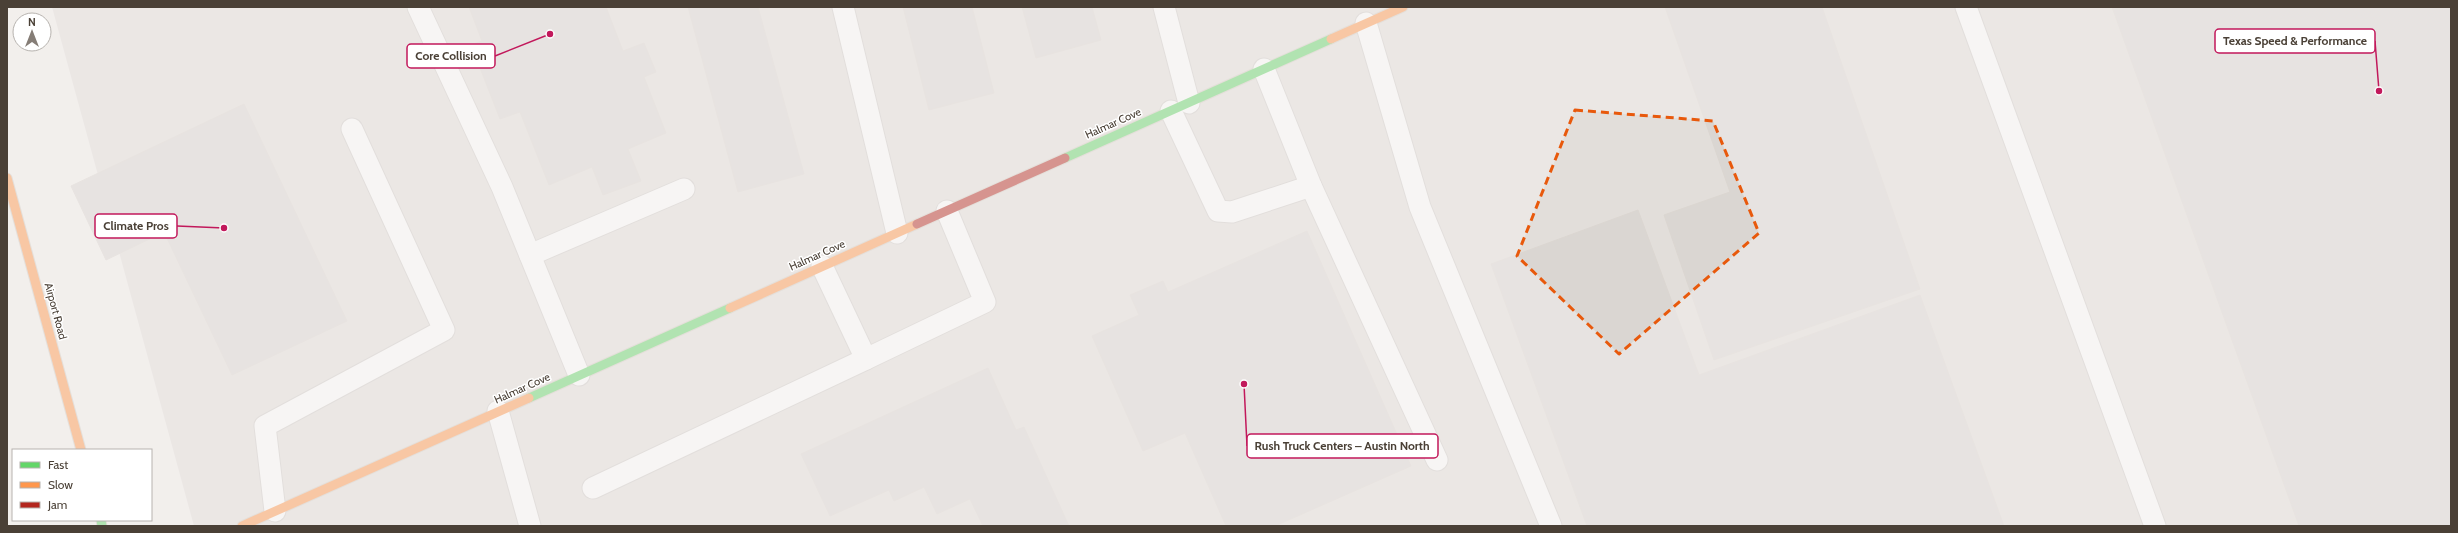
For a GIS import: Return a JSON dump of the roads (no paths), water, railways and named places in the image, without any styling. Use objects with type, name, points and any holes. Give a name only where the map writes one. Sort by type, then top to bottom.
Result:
[{"type":"street","name":"Halmar Cove","points":[[242,526],[1403,7]]},
{"type":"street","name":"Airport Road","points":[[7,178],[82,449]]},
{"type":"lane","points":[[418,7],[502,187],[579,375]]},
{"type":"lane","points":[[843,7],[897,233]]},
{"type":"lane","points":[[1164,7],[1180,107],[1218,211],[1232,212],[1312,186]]},
{"type":"lane","points":[[1966,7],[2155,526]]},
{"type":"lane","points":[[1366,24],[1420,207],[1551,526]]},
{"type":"lane","points":[[1264,69],[1312,186],[1437,460]]},
{"type":"lane","points":[[275,511],[265,426],[444,330],[352,129]]},
{"type":"lane","points":[[530,254],[684,188]]},
{"type":"lane","points":[[593,488],[985,302],[946,211]]},
{"type":"lane","points":[[822,266],[866,359]]},
{"type":"lane","points":[[498,411],[530,526]]},
{"type":"place","name":"Core Collision","points":[[550,34]]},
{"type":"place","name":"Texas Speed & Performance","points":[[2379,91]]},
{"type":"place","name":"Climate Pros","points":[[224,228]]},
{"type":"place","name":"Rush Truck Centers – Austin North","points":[[1244,384]]}]
